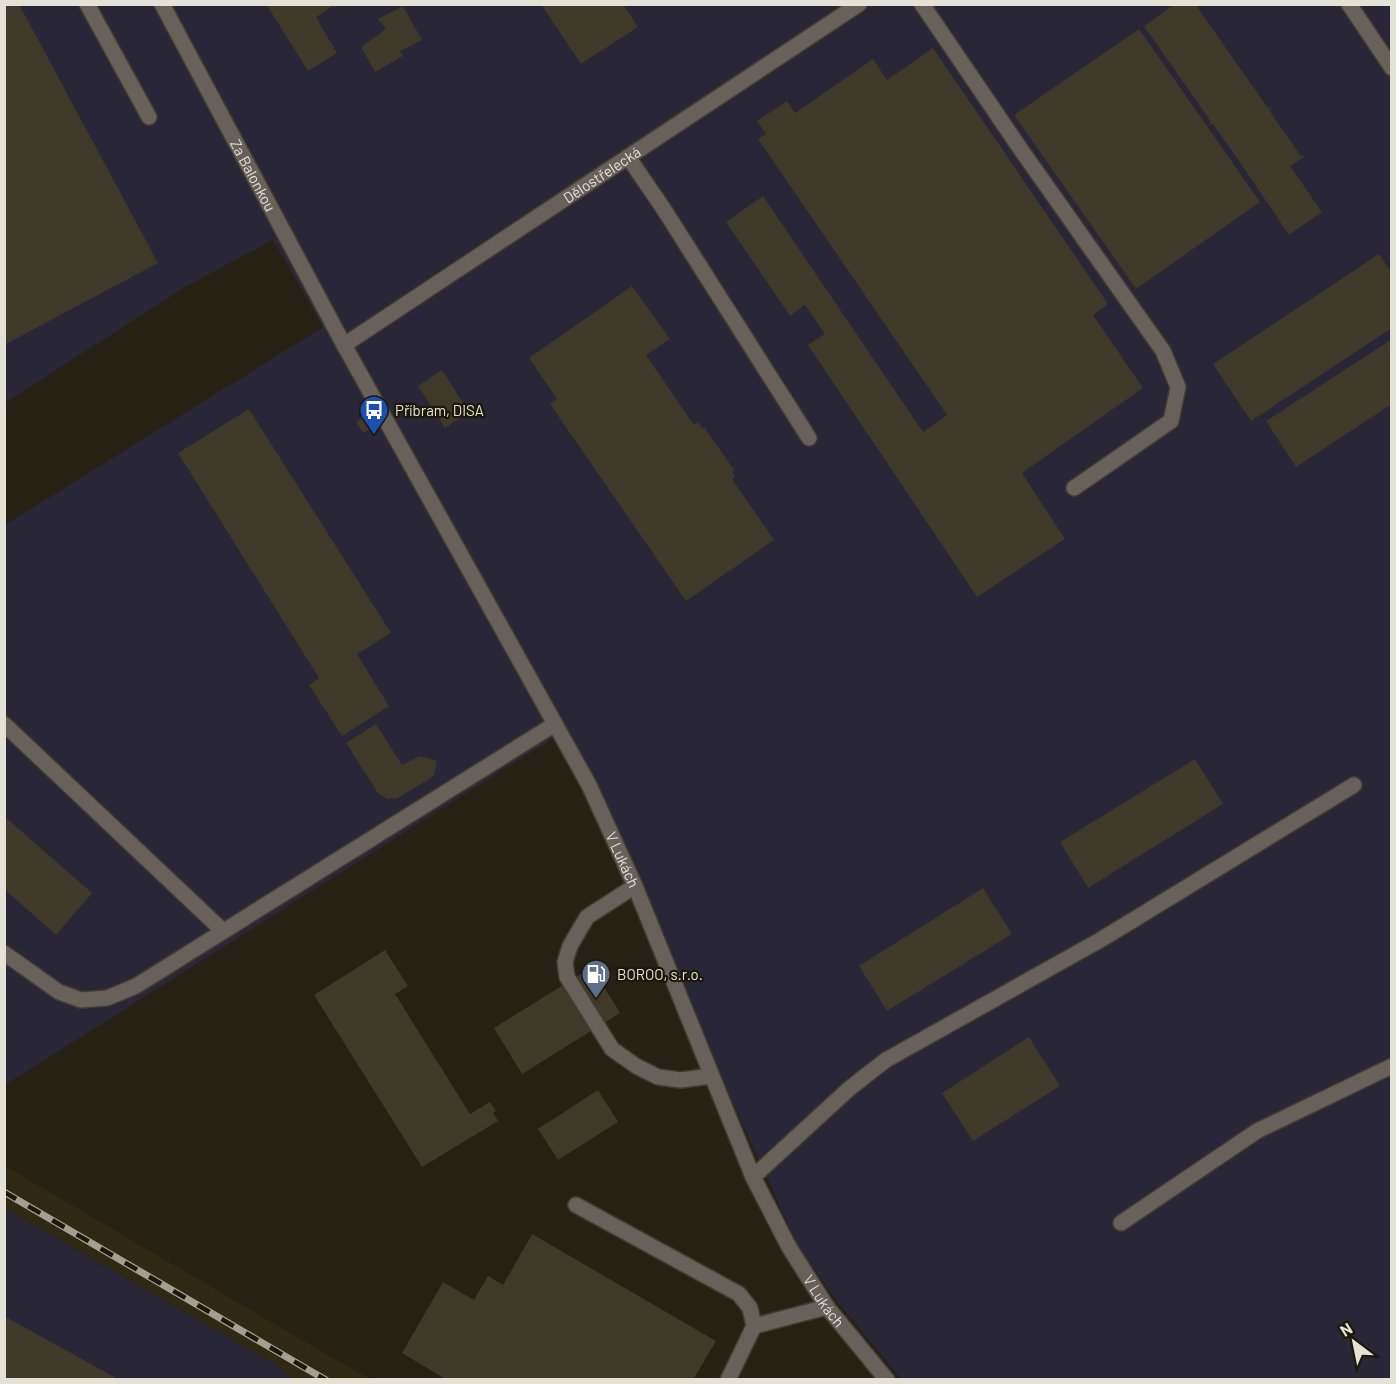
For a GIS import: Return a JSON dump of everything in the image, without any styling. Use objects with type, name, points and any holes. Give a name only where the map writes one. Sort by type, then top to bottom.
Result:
[{"type":"street","points":[[87,4],[149,117]]},
{"type":"street","name":"Za Balonkou","points":[[162,4],[344,345]]},
{"type":"street","name":"Dělostřelecká","points":[[344,345],[859,4]]},
{"type":"street","points":[[922,4],[1017,144],[1163,351],[1178,387],[1171,421],[1074,488]]},
{"type":"street","points":[[1349,4],[1392,68]]},
{"type":"street","points":[[628,157],[663,208],[809,438]]},
{"type":"street","name":"V Lukách","points":[[344,345],[589,785],[635,886],[753,1177],[789,1247],[827,1307],[887,1380]]},
{"type":"street","points":[[4,724],[223,931]]},
{"type":"street","points":[[4,953],[59,992],[81,1000],[107,998],[135,986],[555,724]]},
{"type":"street","points":[[753,1177],[850,1088],[886,1060],[1102,939],[1354,785]]},
{"type":"street","points":[[635,886],[586,917],[570,946],[565,962],[567,977],[612,1049],[636,1066],[658,1077],[681,1080],[711,1076]]},
{"type":"street","points":[[1121,1223],[1257,1131],[1392,1066]]},
{"type":"street","points":[[576,1205],[739,1294],[750,1308],[754,1326],[728,1380]]},
{"type":"street","points":[[754,1326],[827,1307]]},
{"type":"shaded area","points":[[5,5],[1391,5],[1391,1379],[901,1379],[838,1303],[798,1246],[635,886],[562,733],[5,1085],[5,525],[323,327],[273,240],[185,287],[5,403]]},
{"type":"shaded area","points":[[5,1166],[370,1379],[294,1379],[278,1366],[5,1208]]},
{"type":"shaded area","points":[[5,1208],[278,1366],[294,1379],[5,1380]]},
{"type":"building","points":[[4,4],[19,4],[158,263],[4,345]]},
{"type":"building","points":[[266,4],[339,4],[316,17],[337,53],[308,71]]},
{"type":"building","points":[[541,4],[623,4],[638,27],[581,64]]},
{"type":"building","points":[[1175,4],[1195,4],[1268,108],[1272,107],[1269,110],[1301,156],[1304,157],[1290,166],[1322,212],[1289,235],[1213,124],[1208,126],[1211,122],[1144,26]]},
{"type":"building","points":[[403,6],[422,40],[400,51],[403,56],[375,72],[361,47],[386,29],[378,19]]},
{"type":"building","points":[[1139,29],[1260,202],[1136,289],[1014,115]]},
{"type":"building","points":[[933,48],[1108,304],[1093,315],[1143,388],[1022,473],[1065,539],[977,597],[808,345],[825,334],[805,305],[790,316],[726,222],[763,196],[923,432],[947,415],[758,139],[766,134],[757,121],[787,101],[795,113],[873,59],[887,80]]},
{"type":"building","points":[[1379,254],[1392,273],[1392,328],[1251,421],[1213,364]]},
{"type":"building","points":[[632,286],[670,339],[646,355],[694,425],[698,422],[703,429],[704,427],[734,470],[732,471],[735,476],[732,479],[774,540],[686,601],[550,404],[557,399],[529,358]]},
{"type":"building","points":[[1392,339],[1392,404],[1296,467],[1266,421]]},
{"type":"building","points":[[442,370],[469,412],[445,428],[418,386]]},
{"type":"building","points":[[249,409],[391,633],[357,654],[389,706],[342,736],[309,685],[319,678],[178,453]]},
{"type":"building","points":[[363,418],[370,429],[363,433],[356,422]]},
{"type":"building","points":[[376,724],[402,765],[420,756],[437,761],[434,776],[398,798],[387,799],[378,793],[346,743]]},
{"type":"building","points":[[1195,759],[1223,804],[1088,888],[1060,842]]},
{"type":"building","points":[[4,816],[92,893],[56,935],[4,889]]},
{"type":"building","points":[[983,888],[1012,934],[887,1011],[859,966]]},
{"type":"building","points":[[385,950],[408,986],[395,994],[470,1114],[490,1102],[496,1111],[493,1112],[498,1121],[422,1167],[314,995]]},
{"type":"building","points":[[592,967],[620,1013],[522,1074],[494,1028]]},
{"type":"building","points":[[1029,1037],[1060,1086],[973,1141],[942,1093]]},
{"type":"building","points":[[598,1090],[618,1122],[558,1160],[538,1129]]},
{"type":"building","points":[[532,1234],[716,1341],[693,1380],[447,1380],[402,1353],[443,1282],[474,1300],[488,1276],[503,1285]]},
{"type":"building","points":[[4,1316],[120,1380],[4,1380]]},
{"type":"railway","points":[[4,1192],[326,1380]]},
{"type":"place","name":"Příbram, DISA","points":[[374,436]]},
{"type":"place","name":"BOROO, s.r.o.","points":[[596,1000]]}]
